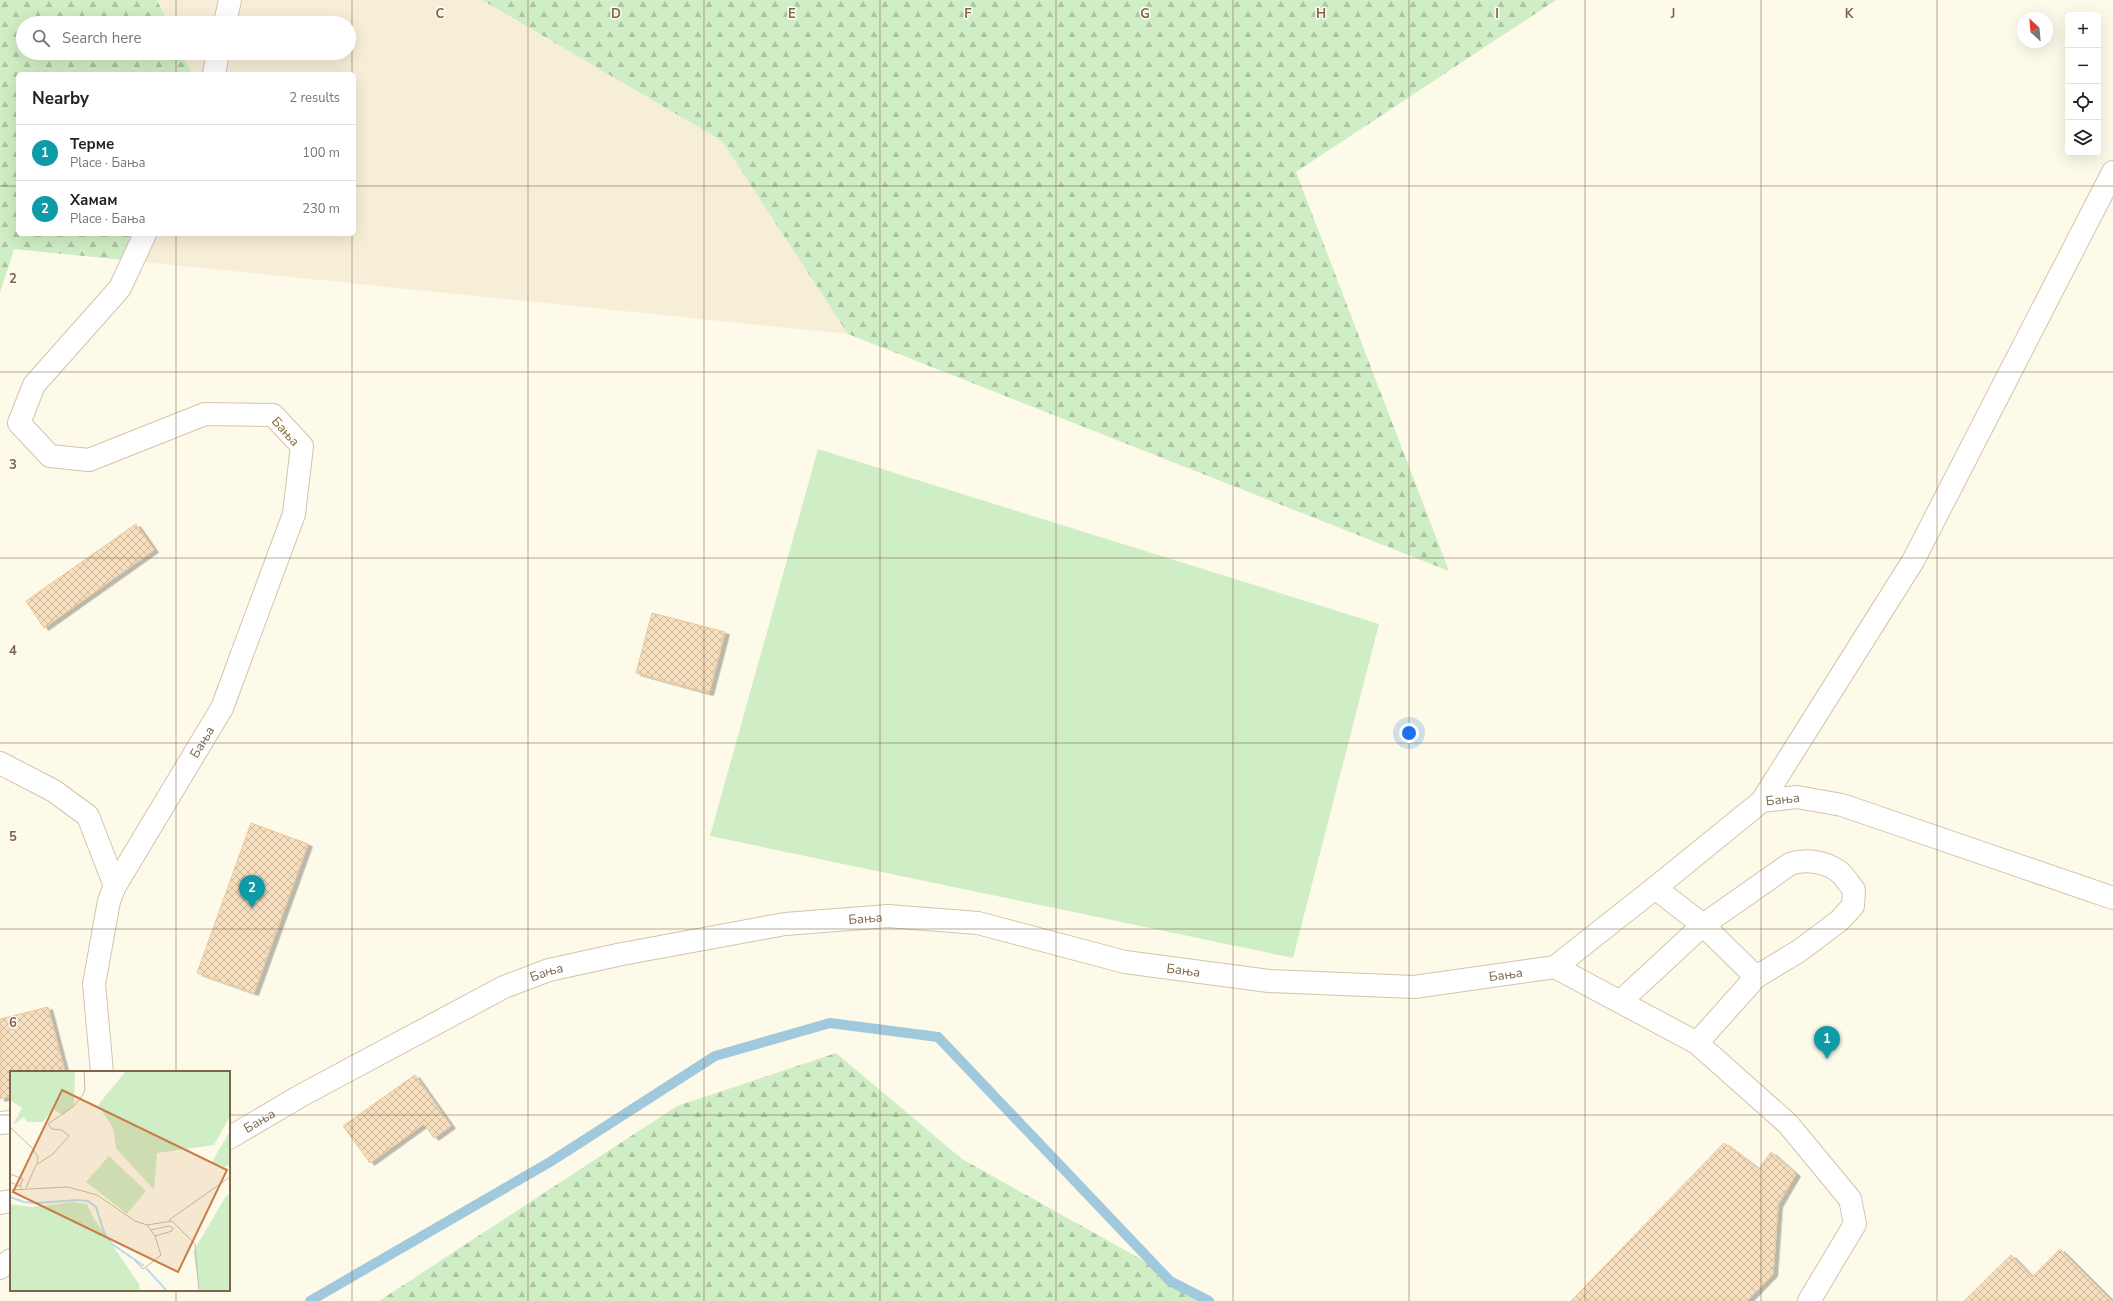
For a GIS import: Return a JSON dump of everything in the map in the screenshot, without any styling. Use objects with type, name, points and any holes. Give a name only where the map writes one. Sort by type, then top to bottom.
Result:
[{"type":"street","points":[[227,16],[230,0]]},
{"type":"street","points":[[214,72],[217,60]]},
{"type":"street","points":[[1762,801],[1913,561],[2113,172]]},
{"type":"street","name":"Бања","points":[[102,1071],[94,984],[109,901],[115,886],[222,708],[294,514],[302,446],[273,415],[204,414],[88,460],[50,456],[19,422],[34,385],[120,288],[144,236]]},
{"type":"street","points":[[0,763],[54,791],[88,816],[115,886]]},
{"type":"street","name":"Бања","points":[[230,1137],[302,1095],[504,987],[550,970],[622,954],[785,924],[888,916],[978,923],[1125,962],[1269,982],[1414,987],[1555,967],[1762,801],[1797,797],[1842,805],[2113,898]]},
{"type":"street","points":[[1621,1002],[1703,925],[1790,864],[1800,860],[1817,862],[1838,871],[1854,890],[1853,906],[1839,921],[1816,938],[1756,977],[1697,1043]]},
{"type":"street","points":[[1655,888],[1703,925],[1756,977]]},
{"type":"street","points":[[1555,967],[1697,1043],[1788,1124],[1850,1199],[1855,1224],[1809,1301]]},
{"type":"street","points":[[0,1123],[10,1122]]},
{"type":"street","points":[[0,1203],[10,1201]]},
{"type":"street","points":[[0,1268],[10,1261]]},
{"type":"shaded area","points":[[157,0],[482,0],[722,141],[848,334],[133,261],[144,236],[356,236],[356,72],[191,72],[185,60],[356,60],[356,16],[165,16]]},
{"type":"green space","points":[[0,0],[157,0],[165,16],[16,16],[16,60],[185,60],[191,72],[16,72],[16,236],[144,236],[133,261],[14,249],[0,293]]},
{"type":"green space","points":[[482,0],[1556,0],[1296,172],[1449,571],[848,334],[722,141]]},
{"type":"green space","points":[[818,449],[1379,624],[1293,958],[710,836]]},
{"type":"green space","points":[[836,1053],[962,1159],[1216,1301],[379,1301],[677,1106]]},
{"type":"building","points":[[136,524],[154,550],[44,628],[26,601]]},
{"type":"building","points":[[652,613],[725,632],[709,693],[636,673]]},
{"type":"building","points":[[251,823],[308,844],[254,993],[197,973]]},
{"type":"building","points":[[48,1007],[65,1071],[10,1071],[10,1096],[0,1099],[0,1019]]},
{"type":"building","points":[[415,1075],[451,1126],[434,1138],[424,1124],[370,1163],[343,1126]]},
{"type":"building","points":[[1724,1143],[1759,1169],[1771,1152],[1796,1174],[1778,1205],[1773,1274],[1747,1301],[1571,1301]]},
{"type":"building","points":[[2060,1249],[2112,1301],[1964,1301],[2011,1255],[2032,1277]]},
{"type":"waterway","points":[[310,1301],[550,1162],[715,1056],[830,1023],[938,1037],[1170,1281],[1209,1301]]},
{"type":"place","name":"Хамам","points":[[252,908]]},
{"type":"place","name":"Терме","points":[[1827,1059]]}]
